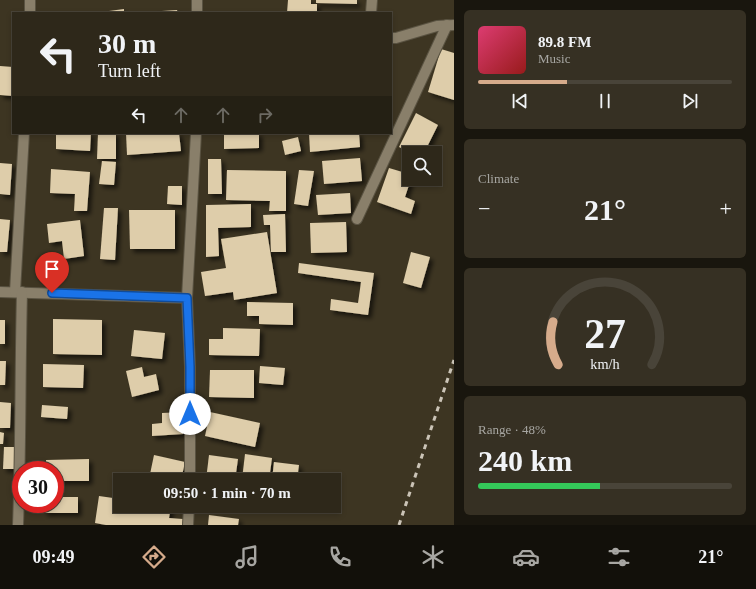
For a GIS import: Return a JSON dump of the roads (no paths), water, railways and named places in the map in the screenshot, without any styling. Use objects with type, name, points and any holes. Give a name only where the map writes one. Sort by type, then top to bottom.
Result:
[{"type":"street","points":[[30,0],[30,12]]},
{"type":"street","points":[[197,0],[197,12]]},
{"type":"street","points":[[371,12],[372,0]]},
{"type":"street","points":[[392,38],[438,26],[450,25]]},
{"type":"street","points":[[357,219],[450,25]]},
{"type":"street","points":[[18,525],[20,480],[20,348],[18,292],[24,134]]},
{"type":"street","points":[[190,473],[190,367],[187,298],[196,134]]},
{"type":"street","points":[[0,292],[187,298]]},
{"type":"street","points":[[188,525],[189,513]]},
{"type":"railway","points":[[399,525],[454,360]]}]
